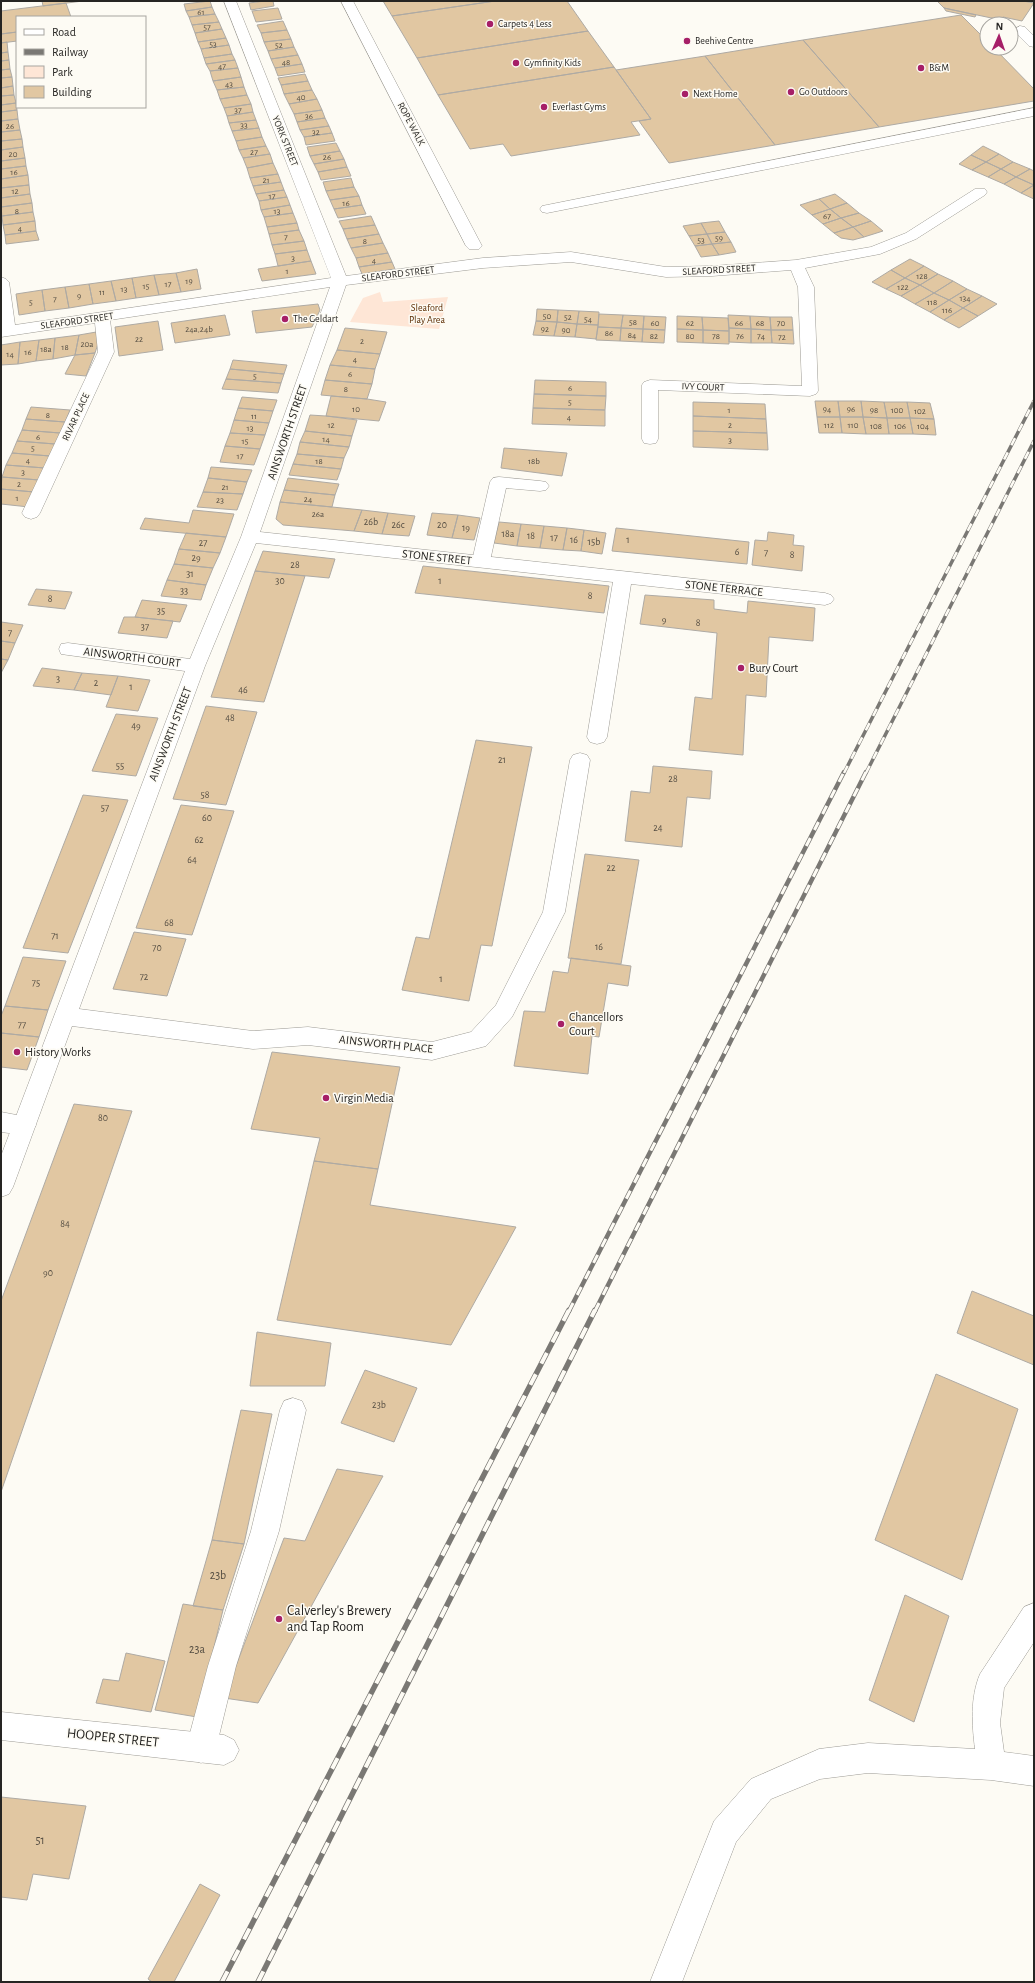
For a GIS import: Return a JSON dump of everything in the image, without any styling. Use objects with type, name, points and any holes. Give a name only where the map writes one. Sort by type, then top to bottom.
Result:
[{"type":"street","name":"YORK STREET","points":[[230,1],[340,281]]},
{"type":"street","name":"ROPE WALK","points":[[347,1],[474,246]]},
{"type":"street","points":[[1020,30],[1034,43]]},
{"type":"street","points":[[547,208],[1034,112]]},
{"type":"street","name":"SLEAFORD STREET","points":[[5,332],[340,281],[483,263],[571,257],[666,272],[712,271],[796,265],[875,251],[911,236],[980,192]]},
{"type":"street","name":"IVY COURT","points":[[650,439],[650,385],[810,391],[806,287],[796,265]]},
{"type":"street","name":"AINSWORTH STREET","points":[[1,1187],[196,666],[250,538],[340,281]]},
{"type":"street","points":[[1,282],[5,332]]},
{"type":"street","name":"RIVAR PLACE","points":[[31,513],[106,352],[102,318]]},
{"type":"street","points":[[481,561],[499,482],[540,486]]},
{"type":"street","name":"STONE STREET","points":[[250,538],[481,561],[623,578]]},
{"type":"street","points":[[597,737],[623,578]]},
{"type":"street","name":"STONE TERRACE","points":[[623,578],[825,599]]},
{"type":"street","name":"AINSWORTH COURT","points":[[68,649],[196,666]]},
{"type":"street","name":"AINSWORTH PLACE","points":[[64,1016],[253,1040],[308,1036],[432,1051],[478,1039],[504,1011],[554,912],[580,760]]},
{"type":"street","points":[[1,1122],[24,1126]]},
{"type":"street","name":"HOOPER STREET","points":[[1,1726],[213,1749],[222,1666],[265,1531],[293,1410]]},
{"type":"street","points":[[991,1766],[986,1723],[990,1684],[1034,1617]]},
{"type":"street","points":[[666,1982],[725,1832],[761,1789],[819,1764],[868,1758],[991,1766],[1034,1771]]},
{"type":"green space","name":"Sleaford Play Area","points":[[380,292],[383,302],[448,297],[439,329],[350,322],[363,298]]},
{"type":"building","points":[[42,1],[83,1],[43,6]]},
{"type":"building","points":[[210,1],[212,7],[186,11],[184,4]]},
{"type":"building","points":[[273,1],[274,6],[251,10],[249,3]]},
{"type":"building","points":[[383,1],[495,1],[392,16]]},
{"type":"building","name":"Carpets 4 Less","points":[[495,1],[567,1],[588,31],[417,58],[392,16]]},
{"type":"building","points":[[937,1],[1023,1],[1034,3],[1022,21],[1019,20],[1019,16],[982,16],[944,8]]},
{"type":"building","points":[[66,3],[71,16],[16,16],[16,32],[1,34],[1,11]]},
{"type":"building","points":[[212,7],[215,14],[189,17],[186,11]]},
{"type":"building","points":[[278,8],[282,19],[256,22],[252,11]]},
{"type":"building","points":[[944,8],[976,15],[975,17],[946,11]]},
{"type":"building","points":[[215,14],[219,22],[192,25],[189,17]]},
{"type":"building","name":"B&M","points":[[961,15],[979,33],[979,56],[1002,56],[1034,89],[1034,101],[879,127],[803,40]]},
{"type":"building","points":[[283,21],[287,30],[261,33],[257,25]]},
{"type":"building","points":[[219,22],[222,29],[195,33],[192,25]]},
{"type":"building","points":[[222,29],[226,38],[198,42],[195,33]]},
{"type":"building","points":[[287,30],[291,39],[264,42],[261,33]]},
{"type":"building","name":"Gymfinity Kids","points":[[588,31],[614,67],[438,95],[417,58]]},
{"type":"building","points":[[16,32],[16,41],[1,43],[1,34]]},
{"type":"building","points":[[226,38],[229,45],[201,49],[198,42]]},
{"type":"building","points":[[291,39],[294,47],[268,51],[264,42]]},
{"type":"building","name":"Go Outdoors","points":[[803,40],[879,127],[775,145],[705,56]]},
{"type":"building","points":[[7,42],[8,52],[1,53],[1,43]]},
{"type":"building","points":[[229,45],[232,54],[204,58],[201,49]]},
{"type":"building","points":[[294,47],[298,55],[271,59],[268,51]]},
{"type":"building","points":[[8,52],[9,60],[1,61],[1,53]]},
{"type":"building","points":[[232,54],[235,60],[206,64],[204,58]]},
{"type":"building","points":[[298,55],[302,64],[275,68],[271,59]]},
{"type":"building","name":"Next Home","points":[[705,56],[775,145],[669,163],[639,121],[651,119],[616,70]]},
{"type":"building","points":[[9,60],[10,69],[1,70],[1,61]]},
{"type":"building","points":[[235,60],[238,68],[210,71],[206,64]]},
{"type":"building","points":[[302,64],[305,72],[278,76],[275,68]]},
{"type":"building","name":"Everlast Gyms","points":[[614,67],[651,119],[631,122],[640,135],[511,156],[503,144],[470,149],[438,95]]},
{"type":"building","points":[[238,68],[241,77],[213,81],[210,71]]},
{"type":"building","points":[[10,69],[12,77],[1,78],[1,70]]},
{"type":"building","points":[[305,74],[308,81],[281,85],[278,78]]},
{"type":"building","points":[[12,77],[13,86],[1,88],[1,78]]},
{"type":"building","points":[[241,77],[244,87],[217,90],[213,81]]},
{"type":"building","points":[[308,81],[312,90],[284,94],[281,85]]},
{"type":"building","points":[[13,86],[14,95],[1,96],[1,88]]},
{"type":"building","points":[[244,87],[247,95],[220,99],[217,90]]},
{"type":"building","points":[[312,90],[317,99],[289,104],[284,94]]},
{"type":"building","points":[[14,95],[16,103],[1,105],[1,96]]},
{"type":"building","points":[[247,95],[251,104],[224,108],[220,99]]},
{"type":"building","points":[[317,99],[322,110],[294,114],[289,104]]},
{"type":"building","points":[[16,103],[17,110],[1,112],[1,105]]},
{"type":"building","points":[[251,104],[253,112],[227,116],[224,108]]},
{"type":"building","points":[[17,110],[18,119],[1,121],[1,112]]},
{"type":"building","points":[[322,110],[325,118],[297,122],[294,114]]},
{"type":"building","points":[[253,112],[256,120],[229,123],[227,116]]},
{"type":"building","points":[[325,118],[329,126],[300,130],[297,122]]},
{"type":"building","points":[[18,119],[20,130],[1,132],[1,121]]},
{"type":"building","points":[[256,120],[259,128],[232,131],[229,123]]},
{"type":"building","points":[[329,126],[332,133],[304,137],[300,130]]},
{"type":"building","points":[[259,128],[262,137],[236,141],[232,131]]},
{"type":"building","points":[[20,130],[22,139],[1,141],[1,132]]},
{"type":"building","points":[[332,133],[335,141],[306,145],[304,137]]},
{"type":"building","points":[[262,137],[266,146],[239,150],[236,141]]},
{"type":"building","points":[[22,139],[23,147],[1,150],[1,141]]},
{"type":"building","points":[[336,143],[340,151],[310,156],[307,147]]},
{"type":"building","points":[[266,146],[270,154],[243,158],[239,150]]},
{"type":"building","points":[[983,146],[999,154],[986,162],[971,155]]},
{"type":"building","points":[[23,147],[25,158],[1,161],[1,150]]},
{"type":"building","points":[[340,151],[344,159],[314,164],[310,156]]},
{"type":"building","points":[[270,154],[273,163],[247,168],[243,158]]},
{"type":"building","points":[[999,154],[1013,162],[1001,169],[986,162]]},
{"type":"building","points":[[971,155],[986,162],[972,170],[959,164]]},
{"type":"building","points":[[25,158],[26,166],[1,169],[1,161]]},
{"type":"building","points":[[344,159],[347,167],[318,172],[314,164]]},
{"type":"building","points":[[986,162],[1001,169],[988,177],[972,170]]},
{"type":"building","points":[[1013,162],[1030,169],[1016,177],[1001,169]]},
{"type":"building","points":[[273,163],[278,174],[250,178],[247,168]]},
{"type":"building","points":[[26,166],[28,175],[1,179],[1,169]]},
{"type":"building","points":[[347,167],[351,176],[321,180],[318,172]]},
{"type":"building","points":[[1001,169],[1016,177],[1004,184],[988,177]]},
{"type":"building","points":[[1030,169],[1034,171],[1034,185],[1016,177]]},
{"type":"building","points":[[278,174],[281,182],[253,186],[250,178]]},
{"type":"building","points":[[28,175],[29,185],[1,188],[1,179]]},
{"type":"building","points":[[1016,177],[1034,185],[1021,193],[1004,184]]},
{"type":"building","points":[[351,178],[354,187],[326,191],[323,182]]},
{"type":"building","points":[[281,182],[284,190],[256,194],[253,186]]},
{"type":"building","points":[[29,185],[30,194],[1,198],[1,188]]},
{"type":"building","points":[[1034,185],[1034,199],[1021,193]]},
{"type":"building","points":[[354,187],[359,196],[330,200],[326,191]]},
{"type":"building","points":[[284,190],[287,197],[259,201],[256,194]]},
{"type":"building","points":[[30,194],[32,203],[1,207],[1,198]]},
{"type":"building","points":[[835,194],[847,203],[830,209],[819,199]]},
{"type":"building","points":[[359,196],[362,205],[334,209],[330,200]]},
{"type":"building","points":[[287,197],[290,205],[261,210],[259,201]]},
{"type":"building","points":[[819,199],[830,209],[812,215],[800,205]]},
{"type":"building","points":[[32,203],[33,212],[2,216],[1,207]]},
{"type":"building","points":[[847,203],[859,213],[841,218],[830,209]]},
{"type":"building","points":[[290,205],[293,213],[264,217],[261,210]]},
{"type":"building","points":[[362,205],[366,214],[338,218],[334,209]]},
{"type":"building","points":[[830,209],[841,218],[823,224],[812,215]]},
{"type":"building","points":[[33,212],[35,221],[3,225],[2,216]]},
{"type":"building","points":[[293,213],[297,223],[267,227],[264,217]]},
{"type":"building","points":[[859,213],[871,221],[853,227],[841,218]]},
{"type":"building","points":[[371,216],[375,225],[343,229],[339,221]]},
{"type":"building","points":[[841,218],[853,227],[834,233],[823,224]]},
{"type":"building","points":[[35,221],[36,231],[5,235],[3,225]]},
{"type":"building","points":[[719,221],[725,232],[707,234],[701,223]]},
{"type":"building","points":[[871,221],[883,231],[864,237],[853,227]]},
{"type":"building","points":[[297,223],[299,230],[269,234],[267,227]]},
{"type":"building","points":[[701,223],[707,234],[689,236],[683,226]]},
{"type":"building","points":[[375,225],[379,234],[347,239],[343,229]]},
{"type":"building","points":[[853,227],[864,237],[853,240],[841,238],[834,233]]},
{"type":"building","points":[[299,230],[304,241],[272,245],[269,234]]},
{"type":"building","points":[[36,231],[39,240],[6,244],[5,235]]},
{"type":"building","points":[[725,232],[731,242],[712,244],[707,234]]},
{"type":"building","points":[[379,234],[383,243],[351,248],[347,239]]},
{"type":"building","points":[[707,234],[712,244],[695,246],[689,236]]},
{"type":"building","points":[[304,241],[307,250],[275,254],[272,245]]},
{"type":"building","points":[[731,242],[736,252],[719,255],[712,244]]},
{"type":"building","points":[[383,243],[388,253],[356,258],[351,248]]},
{"type":"building","points":[[712,244],[719,255],[701,257],[695,246]]},
{"type":"building","points":[[307,250],[311,261],[278,266],[275,254]]},
{"type":"building","points":[[388,253],[392,262],[359,267],[356,258]]},
{"type":"building","points":[[910,259],[924,266],[905,278],[891,270]]},
{"type":"building","points":[[311,261],[316,274],[262,281],[258,269]]},
{"type":"building","points":[[392,262],[395,269],[362,274],[359,267]]},
{"type":"building","points":[[924,266],[938,274],[920,285],[905,278]]},
{"type":"building","points":[[197,269],[201,289],[181,292],[176,273]]},
{"type":"building","points":[[891,270],[905,278],[886,289],[872,282]]},
{"type":"building","points":[[176,273],[181,292],[159,295],[154,275]]},
{"type":"building","points":[[938,274],[953,281],[934,293],[920,285]]},
{"type":"building","points":[[154,275],[159,295],[136,298],[132,278]]},
{"type":"building","points":[[132,278],[136,298],[116,301],[111,281]]},
{"type":"building","points":[[905,278],[920,285],[901,296],[886,289]]},
{"type":"building","points":[[111,281],[116,301],[93,304],[89,284]]},
{"type":"building","points":[[953,281],[967,289],[949,300],[934,293]]},
{"type":"building","points":[[89,284],[93,304],[69,308],[65,287]]},
{"type":"building","points":[[920,285],[934,293],[915,304],[901,296]]},
{"type":"building","points":[[65,287],[69,308],[45,311],[42,290]]},
{"type":"building","points":[[967,289],[982,296],[963,308],[949,300]]},
{"type":"building","points":[[42,290],[45,311],[19,315],[16,294]]},
{"type":"building","points":[[934,293],[949,300],[930,312],[915,304]]},
{"type":"building","points":[[982,296],[997,304],[978,316],[963,308]]},
{"type":"building","points":[[949,300],[963,308],[944,320],[930,312]]},
{"type":"building","name":"The Geldart","points":[[318,304],[320,310],[312,327],[256,333],[252,311]]},
{"type":"building","points":[[963,308],[978,316],[959,328],[944,320]]},
{"type":"building","points":[[537,309],[558,310],[557,322],[536,321]]},
{"type":"building","points":[[558,310],[579,311],[577,324],[557,322]]},
{"type":"building","points":[[579,311],[599,312],[598,325],[577,324]]},
{"type":"building","points":[[599,314],[623,315],[621,328],[598,327]]},
{"type":"building","points":[[225,315],[230,335],[175,343],[171,323]]},
{"type":"building","points":[[623,315],[644,316],[643,329],[621,328]]},
{"type":"building","points":[[728,315],[750,316],[751,329],[729,328]]},
{"type":"building","points":[[644,316],[666,317],[665,330],[643,329]]},
{"type":"building","points":[[677,316],[702,317],[703,330],[677,329]]},
{"type":"building","points":[[750,316],[770,317],[771,330],[751,329]]},
{"type":"building","points":[[702,317],[728,318],[729,331],[703,330]]},
{"type":"building","points":[[770,317],[792,317],[793,330],[771,330]]},
{"type":"building","points":[[158,321],[163,350],[119,356],[115,327]]},
{"type":"building","points":[[536,321],[557,322],[554,336],[533,335]]},
{"type":"building","points":[[557,322],[577,324],[575,337],[554,336]]},
{"type":"building","points":[[577,324],[598,325],[596,339],[575,337]]},
{"type":"building","points":[[598,327],[621,328],[620,341],[596,340]]},
{"type":"building","points":[[345,328],[387,332],[380,354],[337,350]]},
{"type":"building","points":[[621,328],[643,329],[642,342],[620,341]]},
{"type":"building","points":[[729,328],[751,329],[751,343],[729,342]]},
{"type":"building","points":[[643,329],[665,330],[664,343],[642,342]]},
{"type":"building","points":[[677,329],[703,330],[703,343],[677,342]]},
{"type":"building","points":[[751,329],[771,330],[772,343],[751,343]]},
{"type":"building","points":[[703,330],[729,331],[729,344],[703,343]]},
{"type":"building","points":[[771,330],[793,330],[794,344],[772,343]]},
{"type":"building","points":[[102,331],[95,353],[75,355],[79,335]]},
{"type":"building","points":[[79,335],[75,355],[53,359],[55,338]]},
{"type":"building","points":[[55,338],[53,359],[36,361],[39,340]]},
{"type":"building","points":[[39,340],[36,361],[18,364],[20,342]]},
{"type":"building","points":[[20,342],[18,364],[1,365],[1,345]]},
{"type":"building","points":[[337,350],[380,354],[375,369],[330,365]]},
{"type":"building","points":[[95,353],[86,376],[65,374],[75,355]]},
{"type":"building","points":[[233,360],[287,365],[284,374],[230,369]]},
{"type":"building","points":[[330,365],[375,369],[372,384],[325,380]]},
{"type":"building","points":[[230,369],[284,374],[281,383],[226,379]]},
{"type":"building","points":[[226,379],[281,383],[278,393],[222,389]]},
{"type":"building","points":[[325,380],[372,384],[367,399],[321,395]]},
{"type":"building","points":[[535,380],[606,382],[606,396],[534,394]]},
{"type":"building","points":[[534,394],[606,396],[605,410],[533,408]]},
{"type":"building","points":[[331,396],[386,402],[379,421],[326,416]]},
{"type":"building","points":[[242,397],[277,400],[273,411],[238,408]]},
{"type":"building","points":[[815,401],[838,401],[840,417],[817,417]]},
{"type":"building","points":[[838,401],[861,401],[863,417],[840,417]]},
{"type":"building","points":[[861,401],[884,402],[887,418],[863,417]]},
{"type":"building","points":[[693,402],[765,404],[766,419],[693,416]]},
{"type":"building","points":[[884,402],[907,402],[910,418],[887,418]]},
{"type":"building","points":[[907,402],[930,403],[934,419],[910,418]]},
{"type":"building","points":[[31,407],[70,410],[65,422],[26,419]]},
{"type":"building","points":[[238,408],[273,411],[269,423],[234,420]]},
{"type":"building","points":[[533,408],[605,410],[605,426],[532,424]]},
{"type":"building","points":[[310,415],[357,420],[352,436],[305,431]]},
{"type":"building","points":[[693,416],[766,419],[767,433],[693,431]]},
{"type":"building","points":[[817,417],[840,417],[842,433],[819,433]]},
{"type":"building","points":[[840,417],[863,417],[866,434],[842,433]]},
{"type":"building","points":[[863,417],[887,418],[889,434],[866,434]]},
{"type":"building","points":[[887,418],[910,418],[913,434],[889,434]]},
{"type":"building","points":[[910,418],[934,419],[936,435],[913,434]]},
{"type":"building","points":[[26,419],[65,422],[60,433],[22,430]]},
{"type":"building","points":[[234,420],[269,423],[265,435],[230,433]]},
{"type":"building","points":[[22,430],[60,433],[55,444],[17,441]]},
{"type":"building","points":[[305,431],[352,436],[349,447],[300,442]]},
{"type":"building","points":[[693,431],[767,433],[768,450],[693,447]]},
{"type":"building","points":[[230,433],[265,435],[260,449],[225,446]]},
{"type":"building","points":[[17,441],[55,444],[50,456],[12,453]]},
{"type":"building","points":[[300,442],[349,447],[344,458],[297,454]]},
{"type":"building","points":[[225,446],[260,449],[254,465],[220,462]]},
{"type":"building","points":[[504,448],[567,453],[562,476],[501,468]]},
{"type":"building","points":[[12,453],[50,456],[45,468],[6,465]]},
{"type":"building","points":[[297,454],[344,458],[341,469],[293,464]]},
{"type":"building","points":[[293,464],[341,469],[337,480],[289,475]]},
{"type":"building","points":[[6,465],[45,468],[39,480],[2,477]]},
{"type":"building","points":[[211,467],[252,470],[247,482],[208,478]]},
{"type":"building","points":[[2,477],[39,480],[34,492],[1,489]]},
{"type":"building","points":[[208,478],[247,482],[243,494],[203,492]]},
{"type":"building","points":[[288,478],[339,484],[335,495],[284,490]]},
{"type":"building","points":[[1,489],[34,492],[29,507],[1,504]]},
{"type":"building","points":[[284,490],[335,495],[332,507],[280,502]]},
{"type":"building","points":[[203,492],[243,494],[237,510],[197,507]]},
{"type":"building","points":[[280,502],[362,510],[354,531],[283,525],[276,519]]},
{"type":"building","points":[[193,510],[234,514],[226,537],[140,529],[145,518],[189,523]]},
{"type":"building","points":[[362,510],[388,513],[382,534],[354,531]]},
{"type":"building","points":[[388,513],[415,516],[409,536],[382,534]]},
{"type":"building","points":[[432,513],[458,515],[452,538],[427,535]]},
{"type":"building","points":[[458,515],[480,518],[474,540],[452,538]]},
{"type":"building","points":[[499,522],[521,524],[517,546],[494,543]]},
{"type":"building","points":[[521,524],[544,526],[540,548],[517,546]]},
{"type":"building","points":[[544,526],[567,528],[563,550],[540,548]]},
{"type":"building","points":[[567,528],[584,530],[581,551],[563,550]]},
{"type":"building","points":[[616,528],[749,542],[747,564],[612,551]]},
{"type":"building","points":[[584,530],[606,533],[602,554],[581,551]]},
{"type":"building","points":[[768,532],[794,535],[793,545],[804,546],[802,571],[752,565],[755,540],[767,541]]},
{"type":"building","points":[[186,533],[226,537],[220,553],[179,549]]},
{"type":"building","points":[[179,549],[220,553],[213,568],[174,564]]},
{"type":"building","points":[[263,551],[335,559],[329,578],[255,571]]},
{"type":"building","points":[[174,564],[213,568],[206,585],[167,580]]},
{"type":"building","points":[[423,566],[609,586],[604,613],[415,593]]},
{"type":"building","points":[[255,571],[305,576],[264,702],[211,697]]},
{"type":"building","points":[[167,580],[206,585],[201,600],[161,596]]},
{"type":"building","points":[[36,589],[72,592],[65,609],[28,605]]},
{"type":"building","name":"Bury Court","points":[[645,595],[714,600],[714,609],[747,613],[748,601],[815,608],[813,641],[769,637],[766,697],[746,695],[743,755],[689,750],[695,697],[712,699],[717,633],[640,624]]},
{"type":"building","points":[[142,600],[187,605],[180,622],[135,617]]},
{"type":"building","points":[[124,617],[173,621],[167,638],[118,633]]},
{"type":"building","points":[[1,622],[23,625],[15,643],[1,641]]},
{"type":"building","points":[[1,641],[15,643],[8,660],[1,659]]},
{"type":"building","points":[[1,659],[8,660],[1,673]]},
{"type":"building","points":[[42,668],[82,673],[74,690],[33,686]]},
{"type":"building","points":[[82,673],[118,676],[111,695],[74,690]]},
{"type":"building","points":[[118,676],[150,680],[138,711],[106,707]]},
{"type":"building","points":[[206,706],[257,712],[226,805],[173,799]]},
{"type":"building","points":[[116,714],[158,718],[136,776],[92,771]]},
{"type":"building","points":[[476,740],[532,747],[492,946],[481,945],[469,1001],[402,990],[416,937],[429,939]]},
{"type":"building","points":[[653,766],[712,771],[710,799],[687,797],[682,847],[625,841],[631,791],[650,793]]},
{"type":"building","points":[[83,795],[128,800],[68,953],[23,948]]},
{"type":"building","points":[[181,805],[234,811],[192,935],[136,928]]},
{"type":"building","points":[[585,854],[639,860],[621,964],[568,958]]},
{"type":"building","points":[[134,932],[186,939],[167,996],[113,989]]},
{"type":"building","points":[[23,957],[66,961],[48,1010],[5,1006]]},
{"type":"building","name":"Chancellors Court","points":[[571,958],[631,966],[628,986],[608,983],[599,1037],[592,1036],[588,1074],[514,1066],[524,1011],[545,1012],[553,971],[568,973]]},
{"type":"building","points":[[5,1006],[48,1010],[39,1037],[1,1033],[1,1016]]},
{"type":"building","name":"History Works","points":[[1,1033],[39,1037],[27,1070],[1,1067]]},
{"type":"building","name":"Virgin Media","points":[[272,1052],[400,1067],[378,1169],[314,1161],[320,1138],[251,1129]]},
{"type":"building","points":[[74,1104],[132,1111],[1,1492],[1,1301]]},
{"type":"building","points":[[314,1161],[378,1169],[370,1205],[516,1227],[451,1345],[277,1320]]},
{"type":"building","points":[[972,1291],[1034,1316],[1034,1365],[957,1333]]},
{"type":"building","points":[[257,1332],[331,1343],[325,1386],[250,1386]]},
{"type":"building","points":[[365,1370],[417,1388],[394,1442],[341,1423]]},
{"type":"building","points":[[936,1374],[1018,1409],[962,1580],[875,1540]]},
{"type":"building","points":[[241,1410],[272,1414],[244,1544],[212,1540]]},
{"type":"building","name":"Calverley's Brewery and Tap Room","points":[[337,1469],[383,1476],[258,1703],[224,1698],[284,1538],[305,1541]]},
{"type":"building","points":[[212,1540],[244,1544],[223,1610],[193,1606]]},
{"type":"building","points":[[905,1595],[949,1616],[914,1722],[869,1700]]},
{"type":"building","points":[[183,1604],[223,1610],[197,1717],[155,1710]]},
{"type":"building","points":[[126,1653],[165,1661],[151,1712],[96,1703],[103,1679],[119,1681]]},
{"type":"building","points":[[1,1797],[86,1806],[69,1879],[33,1874],[27,1900],[1,1897]]},
{"type":"building","points":[[200,1884],[220,1895],[174,1982],[152,1982],[148,1979]]},
{"type":"railway","points":[[844,773],[1034,401]]},
{"type":"railway","points":[[866,773],[1034,441]]},
{"type":"railway","points":[[569,1311],[844,772]]},
{"type":"railway","points":[[595,1311],[866,772]]},
{"type":"railway","points":[[222,1982],[569,1310]]},
{"type":"railway","points":[[258,1982],[595,1310]]},
{"type":"place","name":"Carpets 4 Less","points":[[490,24]]},
{"type":"place","name":"Beehive Centre","points":[[687,41]]},
{"type":"place","name":"Gymfinity Kids","points":[[516,63]]},
{"type":"place","name":"B&M","points":[[921,68]]},
{"type":"place","name":"Go Outdoors","points":[[791,92]]},
{"type":"place","name":"Next Home","points":[[685,94]]},
{"type":"place","name":"Everlast Gyms","points":[[544,107]]},
{"type":"place","name":"The Geldart","points":[[285,319]]},
{"type":"place","name":"Bury Court","points":[[741,668]]},
{"type":"place","name":"Chancellors Court","points":[[561,1024]]},
{"type":"place","name":"History Works","points":[[17,1052]]},
{"type":"place","name":"Virgin Media","points":[[326,1098]]},
{"type":"place","name":"Calverley's Brewery and Tap Room","points":[[279,1619]]}]
